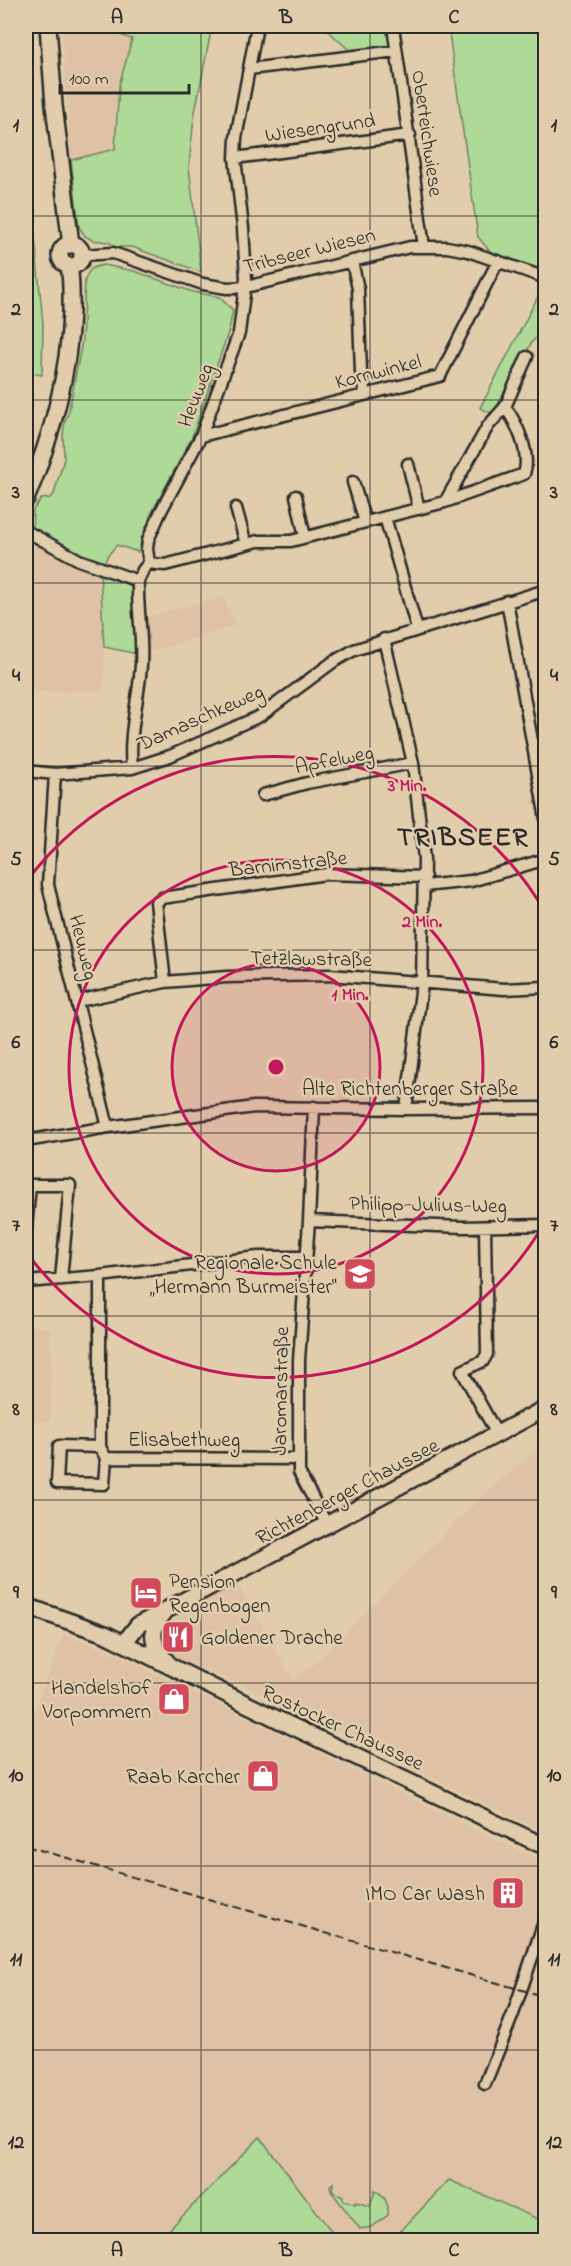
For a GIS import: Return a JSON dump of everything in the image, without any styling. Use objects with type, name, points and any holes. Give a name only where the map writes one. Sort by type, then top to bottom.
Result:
[{"type":"main road","points":[[26,499],[55,419],[65,374],[70,336],[69,266],[63,263],[60,257],[64,247],[76,250],[48,26]]},
{"type":"main road","name":"Richtenberger Chaussee","points":[[124,1643],[138,1625],[546,1408]]},
{"type":"main road","name":"Rostocker Chaussee","points":[[26,1606],[105,1634],[394,1776],[546,1847]]},
{"type":"main road","points":[[168,1610],[156,1624],[153,1638],[159,1654],[176,1670]]},
{"type":"street","name":"Heuweg","points":[[138,581],[149,563],[147,549],[151,533],[201,436],[239,333],[246,288],[243,228],[235,158],[236,138],[257,26]]},
{"type":"street","name":"Oberteichwiese","points":[[393,26],[424,246]]},
{"type":"street","points":[[249,69],[396,51]]},
{"type":"street","name":"Wiesengrund","points":[[235,158],[410,135]]},
{"type":"street","name":"Tribseer Wiesen","points":[[76,250],[113,253],[203,284],[227,288],[246,288],[410,247],[424,246],[468,251],[546,278]]},
{"type":"street","points":[[352,261],[358,289],[361,372],[365,394]]},
{"type":"street","name":"Kornwinkel","points":[[201,436],[440,376],[498,261]]},
{"type":"street","points":[[445,502],[488,426],[505,407],[527,357]]},
{"type":"street","points":[[149,563],[165,566],[258,541],[291,541],[445,502],[524,474],[526,469],[520,435],[514,418],[505,407]]},
{"type":"street","points":[[408,464],[419,508]]},
{"type":"street","points":[[353,482],[365,522]]},
{"type":"street","points":[[296,496],[306,537]]},
{"type":"street","points":[[236,508],[246,544]]},
{"type":"street","points":[[385,517],[417,629]]},
{"type":"street","points":[[26,531],[79,560],[138,581],[142,655],[131,739],[132,768]]},
{"type":"street","name":"Damaschkeweg","points":[[26,771],[55,774],[132,768],[170,756],[260,716],[333,662],[354,650],[546,590]]},
{"type":"street","points":[[507,601],[546,819]]},
{"type":"street","points":[[384,639],[413,763],[425,881],[422,984],[406,1109]]},
{"type":"street","name":"Apfelweg","points":[[263,795],[307,783],[413,763]]},
{"type":"street","name":"Heuweg","points":[[55,774],[48,885],[108,1127]]},
{"type":"street","name":"Barnimstraße","points":[[165,982],[156,902],[162,898],[326,874],[425,881],[471,880],[546,859]]},
{"type":"street","name":"Tetzlawstraße","points":[[78,1001],[165,982],[226,977],[330,975],[409,980],[422,984],[504,988],[546,987]]},
{"type":"street","name":"Alte Richtenberger Straße","points":[[26,1142],[108,1127],[254,1107],[546,1108]]},
{"type":"street","name":"Jaromarstraße","points":[[314,1107],[299,1360],[298,1472],[327,1525]]},
{"type":"street","points":[[26,1228],[30,1185],[70,1185],[62,1279]]},
{"type":"street","name":"Philipp-Julius-Weg","points":[[309,1221],[485,1227],[546,1225]]},
{"type":"street","points":[[485,1227],[487,1354],[483,1361],[462,1371],[496,1434]]},
{"type":"street","points":[[26,1282],[100,1276],[258,1257],[305,1257]]},
{"type":"street","name":"Elisabethweg","points":[[100,1276],[100,1447],[106,1458],[104,1484],[57,1483],[59,1446],[100,1447]]},
{"type":"street","name":"Elisabethweg","points":[[106,1458],[298,1460]]},
{"type":"street","points":[[485,2084],[515,2007],[546,1916]]},
{"type":"shaded area","points":[[61,26],[93,26],[132,39],[119,86],[115,149],[71,160]]},
{"type":"shaded area","points":[[26,534],[100,571],[104,691],[26,692]]},
{"type":"shaded area","points":[[223,597],[237,625],[150,652],[143,617]]},
{"type":"shaded area","points":[[26,1326],[51,1328],[51,1421],[26,1422]]},
{"type":"shaded area","points":[[545,1442],[545,1833],[254,1690],[172,1657],[163,1646],[161,1627],[236,1581],[293,1680],[312,1666],[482,1496]]},
{"type":"shaded area","points":[[63,1634],[118,1655],[545,1863],[545,2222],[449,2180],[392,2240],[338,2240],[260,2138],[159,2240],[26,2240],[26,1723],[29,1724]]},
{"type":"green space","points":[[93,26],[212,26],[194,117],[189,166],[201,272],[132,247],[115,247],[109,242],[92,240],[85,236],[79,227],[71,160],[115,149],[119,86],[132,39]]},
{"type":"green space","points":[[323,26],[389,26],[391,46],[349,50]]},
{"type":"green space","points":[[448,26],[545,26],[545,278],[498,261],[478,237]]},
{"type":"green space","points":[[26,139],[43,324],[42,375],[26,372]]},
{"type":"green space","points":[[104,265],[134,271],[193,292],[219,297],[233,310],[229,330],[192,437],[151,514],[138,552],[117,545],[103,565],[56,545],[32,531],[33,510],[41,499],[50,498],[54,494],[64,459],[65,421],[69,411],[82,341],[85,280],[92,269]]},
{"type":"green space","points":[[544,285],[545,328],[532,342],[493,414],[480,408]]},
{"type":"green space","points":[[100,571],[134,585],[138,654],[104,647]]},
{"type":"green space","points":[[260,2137],[338,2240],[159,2240]]},
{"type":"green space","points":[[449,2180],[545,2222],[545,2240],[392,2240]]},
{"type":"green space","points":[[333,2183],[332,2191],[343,2196],[343,2200],[355,2204],[356,2202],[370,2206],[375,2191],[378,2192],[386,2200],[388,2215],[372,2227],[360,2229],[331,2191],[330,2186]]},
{"type":"railway","points":[[26,1846],[546,1997]]},
{"type":"place","name":"Regionale Schule „Hermann Burmeister“","points":[[360,1274]]},
{"type":"place","name":"Pension Regenbogen","points":[[146,1593]]},
{"type":"place","name":"Goldener Drache","points":[[178,1637]]},
{"type":"place","name":"Handelshof Vorpommern","points":[[174,1699]]},
{"type":"place","name":"Raab Karcher","points":[[263,1776]]},
{"type":"place","name":"IMO Car Wash","points":[[508,1893]]},
{"type":"district","name":"TRIBSEER","points":[[463,836]]}]
